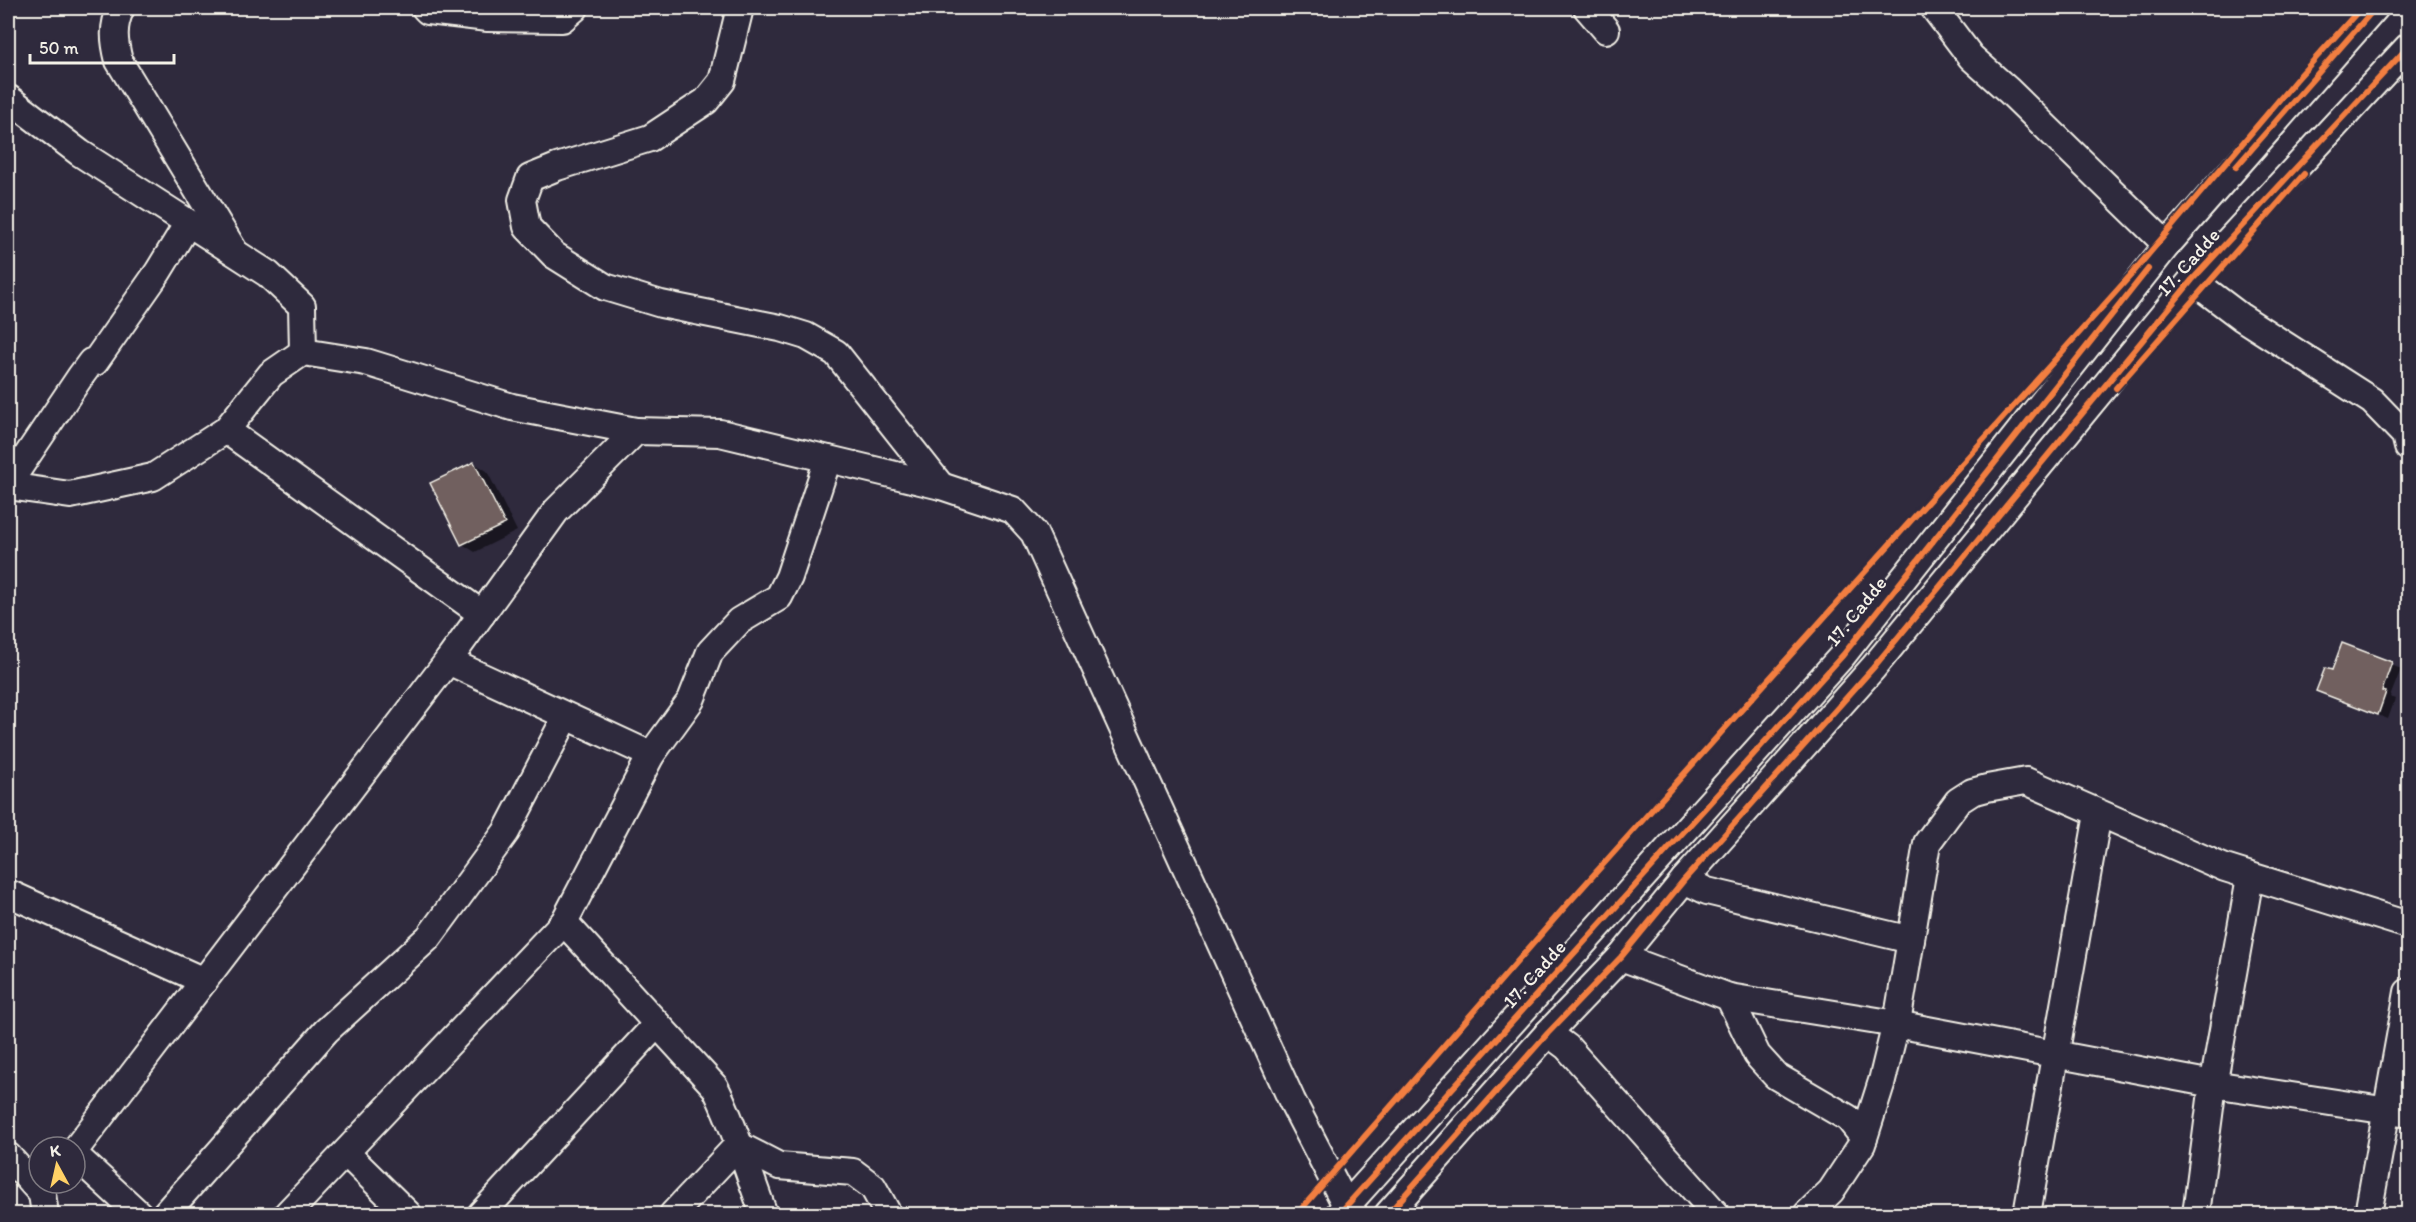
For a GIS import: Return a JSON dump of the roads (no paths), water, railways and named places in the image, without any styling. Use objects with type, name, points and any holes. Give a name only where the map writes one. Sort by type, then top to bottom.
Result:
[{"type":"street","points":[[121,8],[116,17],[113,37],[119,61],[237,254]]},
{"type":"street","points":[[425,8],[428,11],[488,18],[562,19],[575,8]]},
{"type":"street","points":[[740,8],[722,81],[706,101],[651,138],[557,166],[530,178],[522,201],[527,228],[554,255],[605,287],[661,304],[780,328],[806,336],[836,353],[941,486]]},
{"type":"street","points":[[1587,8],[1606,30]]},
{"type":"street","points":[[1934,8],[1971,57],[2167,245]]},
{"type":"street","name":"17. Cadde","points":[[1347,1212],[1843,655],[2167,245],[2375,8]]},
{"type":"street","name":"17. Cadde","points":[[1388,1215],[1548,1033],[1621,957],[1684,880],[1873,668],[2192,280],[2409,47]]},
{"type":"street","points":[[8,98],[80,153],[268,274],[302,306],[303,352]]},
{"type":"street","points":[[188,223],[116,333],[96,362],[91,362],[80,377],[8,485],[70,495],[153,477],[226,430],[271,374],[303,352],[366,363],[512,407],[636,430],[720,433],[941,486],[1012,510],[1034,533],[1292,1101],[1347,1212]]},
{"type":"street","points":[[2192,280],[2241,317],[2372,401],[2405,435],[2409,447]]},
{"type":"street","points":[[226,430],[482,614]]},
{"type":"street","points":[[86,1135],[448,661],[556,512],[636,430]]},
{"type":"street","points":[[287,1215],[564,922],[651,755],[691,700],[710,652],[739,621],[779,597],[789,577],[828,459]]},
{"type":"street","points":[[448,661],[651,755]]},
{"type":"street","points":[[165,1215],[326,1031],[429,937],[506,832],[566,717]]},
{"type":"street","points":[[1807,1215],[1831,1191],[1862,1144],[1896,1024],[1927,843],[1958,801],[1972,792],[2026,781],[2225,868],[2409,926]]},
{"type":"street","points":[[2027,1215],[2098,813]]},
{"type":"street","points":[[2196,1215],[2213,1084],[2250,877]]},
{"type":"street","points":[[1684,880],[1707,891],[1911,940]]},
{"type":"street","points":[[8,892],[204,981]]},
{"type":"street","points":[[564,922],[715,1087],[731,1119],[738,1145],[764,1215]]},
{"type":"street","points":[[1621,957],[1729,997],[1896,1024],[2213,1084],[2398,1112]]},
{"type":"street","points":[[2368,1215],[2398,1112],[2409,992]]},
{"type":"street","points":[[1729,997],[1757,1054],[1776,1076],[1848,1118],[1864,1138]]},
{"type":"street","points":[[481,1215],[657,1024]]},
{"type":"street","points":[[1548,1033],[1574,1055],[1716,1215]]},
{"type":"street","points":[[673,1215],[738,1145]]},
{"type":"street","points":[[738,1145],[779,1166],[853,1172],[873,1187],[888,1215]]},
{"type":"street","points":[[346,1153],[408,1215]]},
{"type":"street","points":[[8,1156],[46,1197]]},
{"type":"street","points":[[87,1166],[139,1215]]}]
